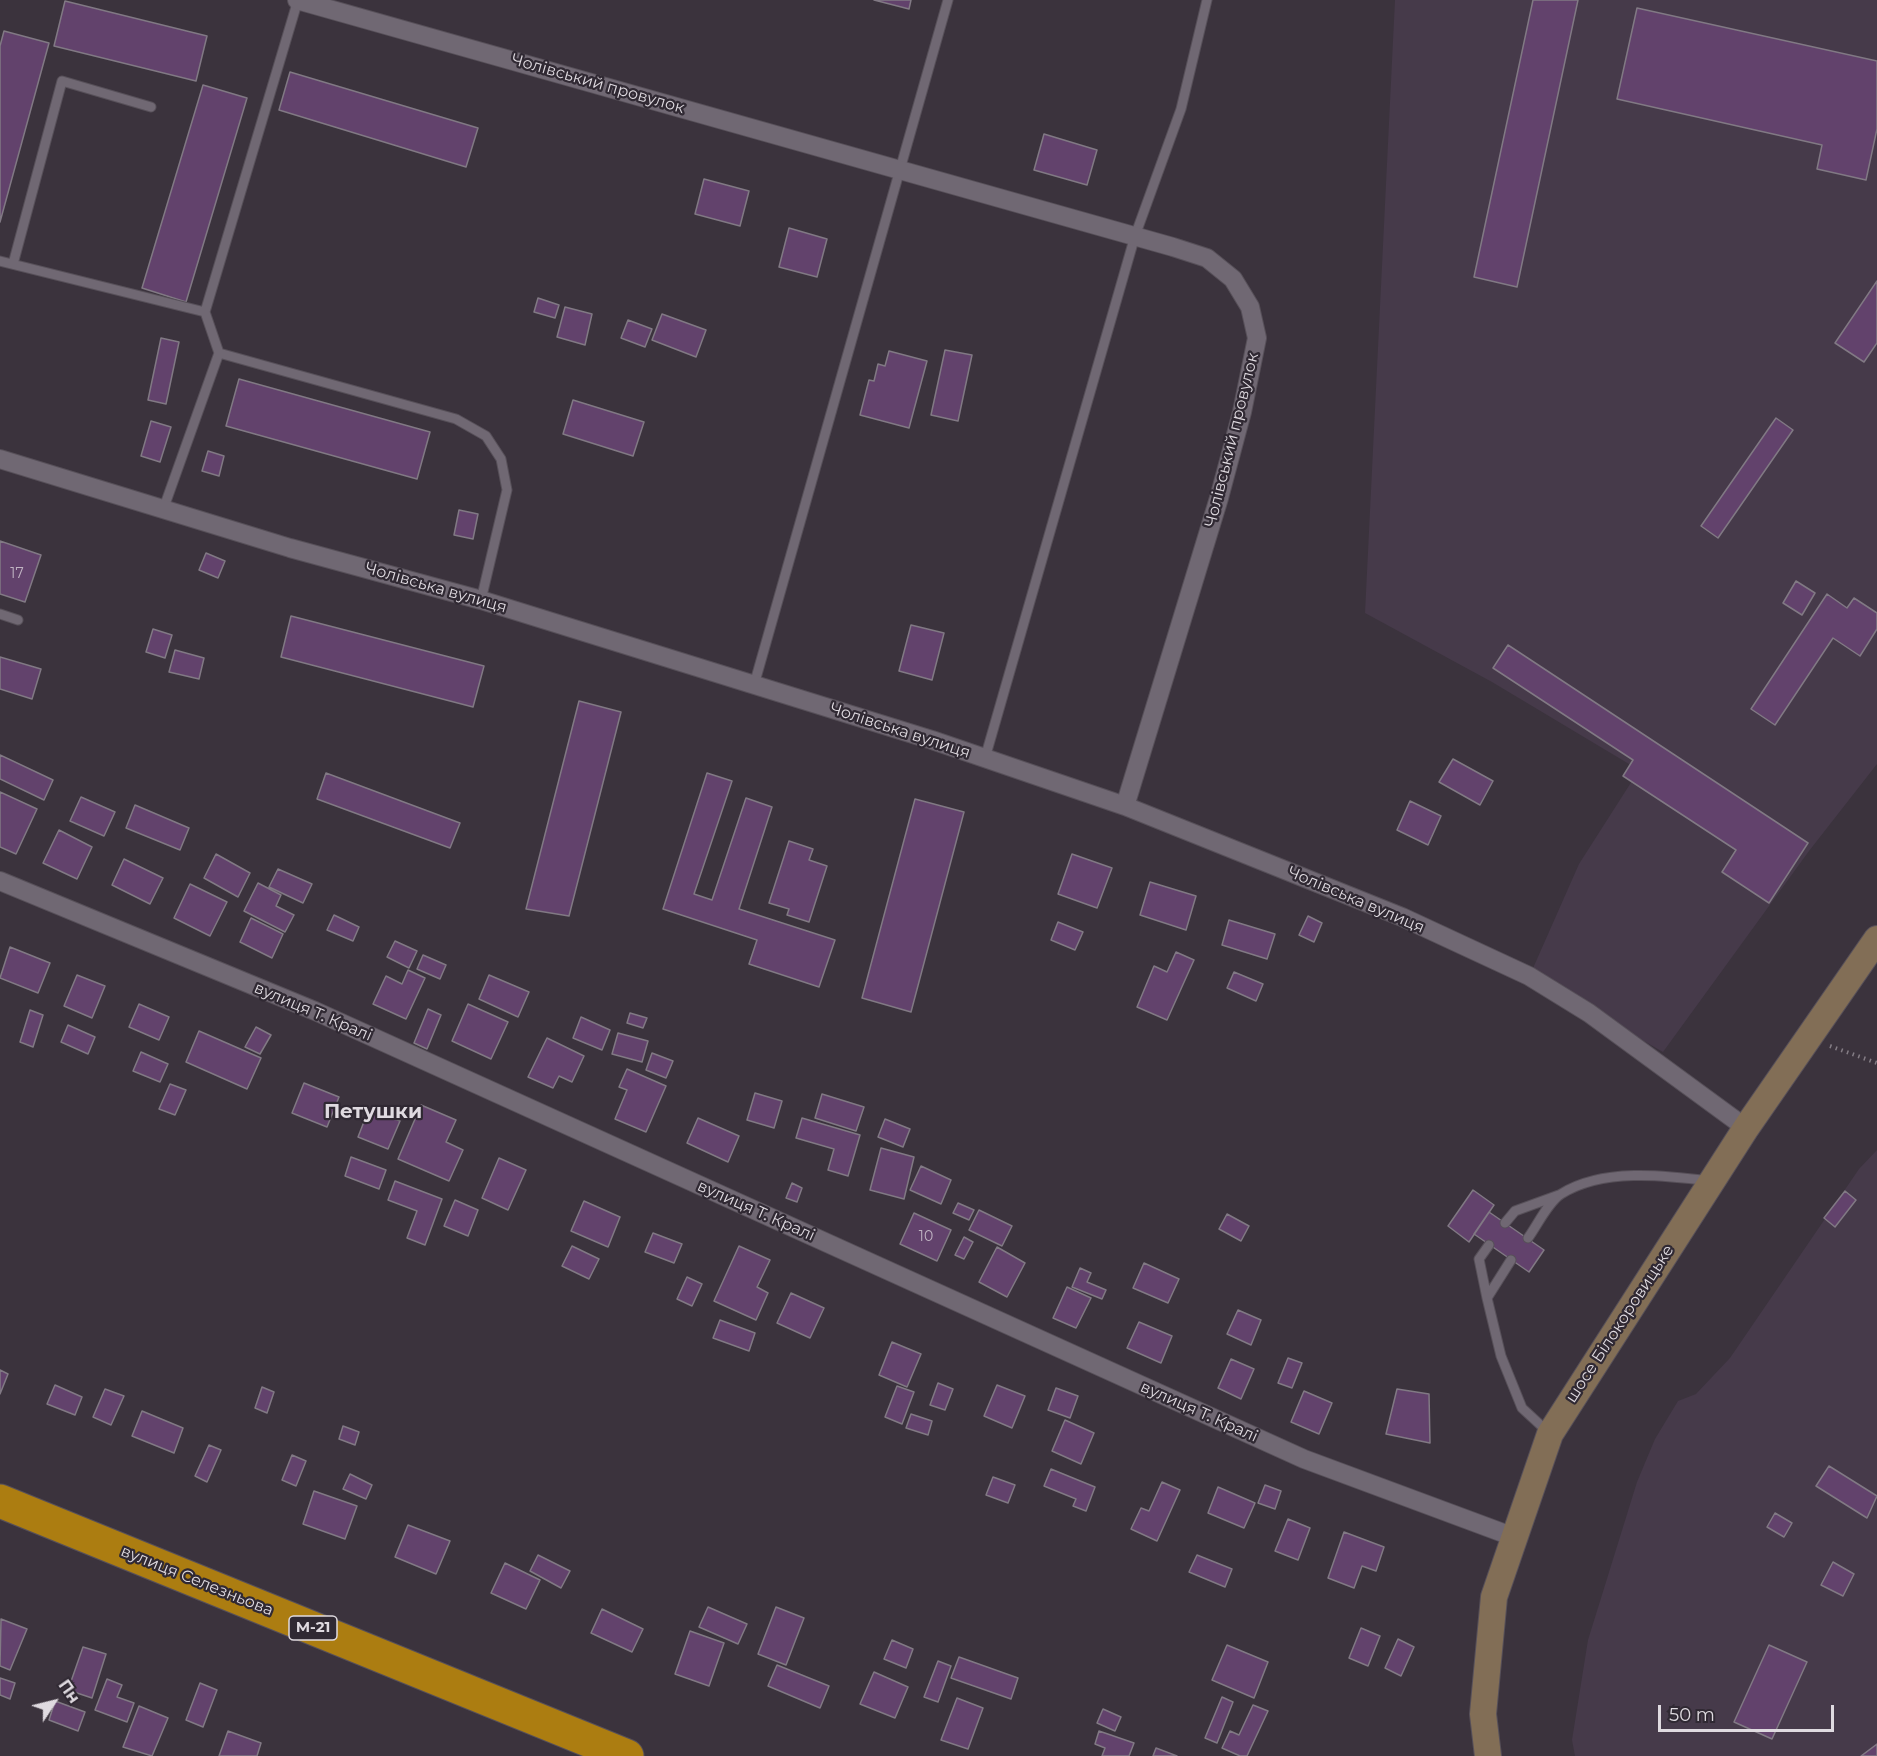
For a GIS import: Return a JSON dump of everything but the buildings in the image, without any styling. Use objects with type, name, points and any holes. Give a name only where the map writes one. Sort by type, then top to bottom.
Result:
[{"type":"highway","name":"вулиця Селезньова","points":[[0,1501],[627,1756]]},
{"type":"main road","name":"шосе Білокоровицьке","points":[[1488,1756],[1483,1714],[1494,1597],[1550,1434],[1746,1128],[1877,939]]},
{"type":"street","name":"Чолівський провулок","points":[[298,0],[1135,236],[1208,258],[1233,279],[1250,307],[1257,338],[1242,412],[1219,498],[1125,806]]},
{"type":"street","name":"Чолівська вулиця","points":[[0,459],[162,510],[481,600],[985,758],[1125,806],[1402,917],[1529,976],[1589,1013],[1746,1128]]},
{"type":"street","name":"вулиця Т. Кралі","points":[[0,881],[315,1011],[1304,1459],[1514,1538]]},
{"type":"lane","points":[[162,510],[219,353],[205,312],[298,0]]},
{"type":"lane","points":[[754,685],[898,168],[948,0]]},
{"type":"lane","points":[[985,758],[1135,236],[1181,109],[1207,0]]},
{"type":"lane","points":[[13,264],[62,81],[151,107]]},
{"type":"lane","points":[[0,261],[205,312]]},
{"type":"lane","points":[[219,353],[456,419],[486,436],[501,459],[507,490],[481,600]]},
{"type":"lane","points":[[0,614],[18,620]]},
{"type":"lane","points":[[1505,1223],[1515,1211],[1590,1182],[1654,1174],[1712,1182]]},
{"type":"lane","points":[[1528,1238],[1559,1195]]},
{"type":"lane","points":[[1489,1245],[1479,1259],[1501,1356],[1522,1408],[1550,1434]]},
{"type":"lane","points":[[1487,1298],[1511,1260]]},
{"type":"path","points":[[1808,1039],[1877,1063]]},
{"type":"shaded area","points":[[1395,0],[1877,0],[1877,764],[1809,851],[1663,1052],[1530,975],[1579,864],[1639,770],[1492,682],[1365,613]]},
{"type":"shaded area","points":[[1877,1150],[1877,1756],[1575,1756],[1572,1740],[1588,1640],[1637,1482],[1655,1439],[1678,1401],[1696,1394],[1730,1358],[1859,1169]]},
{"type":"district","name":"Петушки","points":[[373,1112]]}]
